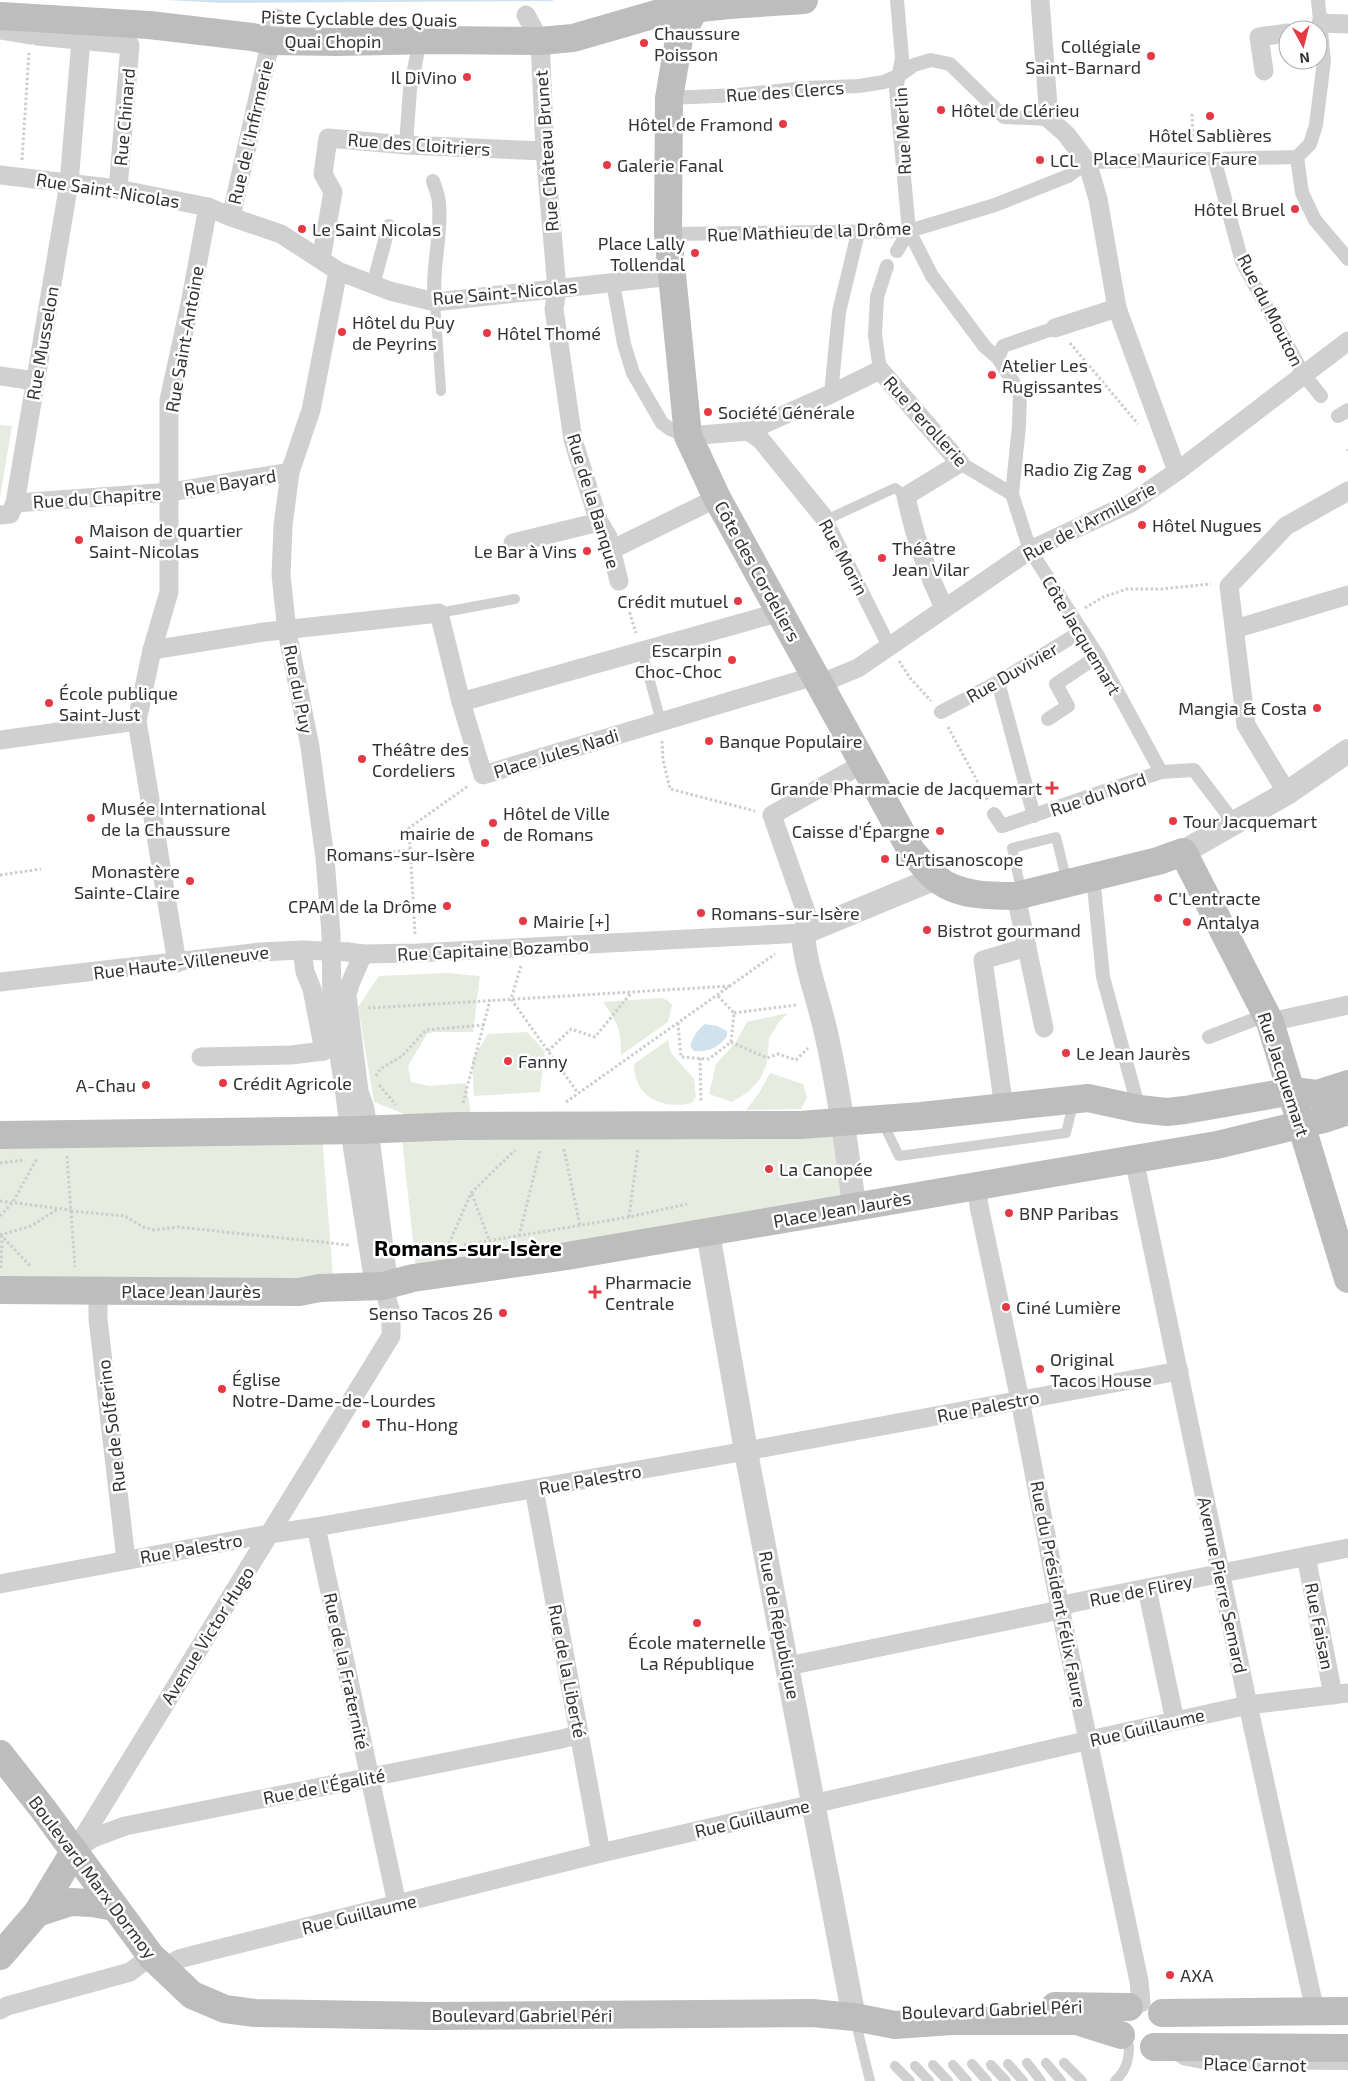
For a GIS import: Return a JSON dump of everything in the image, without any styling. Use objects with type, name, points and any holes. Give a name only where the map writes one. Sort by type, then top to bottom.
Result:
[{"type":"main road","name":"Quai Chopin","points":[[0,16],[149,25],[252,37],[273,30],[337,42],[540,41],[573,38],[655,15],[695,8],[804,0]]},
{"type":"main road","name":"Côte des Cordeliers","points":[[695,8],[679,39],[669,98],[668,234],[688,436],[717,498],[912,852],[936,878]]},
{"type":"main road","points":[[655,15],[679,39]]},
{"type":"main road","points":[[936,878],[950,887],[964,891],[1019,895],[1158,861],[1183,852]]},
{"type":"main road","name":"Rue Jacquemart","points":[[1183,852],[1268,1019],[1293,1091],[1301,1125],[1342,1239],[1348,1279]]},
{"type":"main road","points":[[0,1135],[66,1134],[360,1120],[535,1138],[719,1126],[800,1125],[843,1122],[1004,1108],[1088,1098],[1139,1109],[1167,1112],[1293,1091],[1317,1094],[1348,1084]]},
{"type":"main road","name":"Place Jean Jaurès","points":[[0,1279],[87,1291],[298,1292],[320,1288],[390,1284],[413,1278],[586,1253],[1217,1145],[1301,1125],[1348,1111]]},
{"type":"main road","name":"Boulevard Marx Dormoy","points":[[0,1754],[157,1963],[192,1995]]},
{"type":"main road","points":[[0,1956],[37,1913],[74,1852]]},
{"type":"main road","points":[[37,1913],[71,1902],[114,1907]]},
{"type":"main road","name":"Boulevard Gabriel Péri","points":[[192,1995],[225,2009],[255,2013],[431,2016],[812,2013],[854,2017],[895,2025],[952,2021],[1076,2021],[1134,2041]]},
{"type":"main road","name":"Boulevard Gabriel Péri","points":[[854,2017],[895,2011],[1076,2006],[1144,2008]]},
{"type":"main road","points":[[1144,2008],[1166,2026],[1166,2032],[1163,2038],[1134,2041],[1119,2029],[1121,2016],[1144,2008],[1348,2011]]},
{"type":"main road","name":"Place Carnot","points":[[1134,2041],[1348,2048]]},
{"type":"street","name":"Rue Merlin","points":[[897,0],[902,58],[896,90],[909,231]]},
{"type":"street","points":[[1040,0],[1049,119]]},
{"type":"street","points":[[1318,0],[1319,20]]},
{"type":"street","name":"Rue Château Brunet","points":[[526,15],[540,41],[545,151],[557,289]]},
{"type":"street","points":[[1328,27],[1348,24]]},
{"type":"street","points":[[0,30],[82,40]]},
{"type":"street","name":"Rue de l'Infirmerie","points":[[231,217],[273,30]]},
{"type":"street","points":[[1264,71],[1259,37],[1278,34]]},
{"type":"street","name":"Rue Chinard","points":[[82,40],[130,45],[118,189]]},
{"type":"street","name":"Rue Musselon","points":[[15,503],[69,183],[82,40]]},
{"type":"street","points":[[406,144],[410,89],[420,41]]},
{"type":"street","name":"Rue des Clercs","points":[[669,98],[859,86],[884,82],[900,75],[914,65],[931,60],[950,64],[1004,117],[1049,119]]},
{"type":"street","points":[[1323,70],[1316,125],[1310,144],[1297,157],[1305,200],[1316,220],[1347,257]]},
{"type":"street","name":"Place Maurice Faure","points":[[1049,119],[1066,134],[1087,162],[1297,157]]},
{"type":"street","name":"Rue des Cloitriers","points":[[320,259],[333,192],[323,174],[328,138],[545,151]]},
{"type":"street","name":"Rue du Mouton","points":[[1214,158],[1242,262],[1304,375],[1321,396]]},
{"type":"street","points":[[1087,162],[1098,199],[1117,308],[1144,385],[1177,467]]},
{"type":"street","name":"Rue Mathieu de la Drôme","points":[[668,234],[909,231],[995,205],[1068,176],[1087,162]]},
{"type":"street","name":"Rue Saint-Nicolas","points":[[0,175],[118,189],[208,207],[281,234],[338,271],[373,285],[435,302],[673,276]]},
{"type":"street","points":[[433,181],[439,209],[433,286],[435,302]]},
{"type":"street","name":"Rue Saint-Antoine","points":[[137,721],[152,650],[170,592],[169,400],[190,304],[208,207]]},
{"type":"street","points":[[373,285],[388,226]]},
{"type":"street","points":[[897,251],[909,231]]},
{"type":"street","points":[[909,231],[932,276],[985,347],[998,358],[1003,346],[1117,308]]},
{"type":"street","points":[[831,394],[839,312],[858,233]]},
{"type":"street","name":"Rue Perollerie","points":[[887,266],[877,297],[875,335],[880,370],[960,463],[1012,494]]},
{"type":"street","name":"Rue du Puy","points":[[338,271],[311,410],[290,472],[283,526],[280,575],[287,631],[310,747],[325,858],[331,934],[332,1008],[360,1120]]},
{"type":"street","points":[[613,283],[624,344],[633,373],[662,423],[670,429],[688,436],[748,431],[880,370]]},
{"type":"street","name":"Rue de la Banque","points":[[557,289],[554,309],[572,440],[599,522],[608,537],[619,581]]},
{"type":"street","name":"Rue de l'Armillerie","points":[[819,684],[858,668],[1030,550],[1131,502],[1348,341]]},
{"type":"street","name":"Côte Jacquemart","points":[[998,358],[1020,393],[1019,426],[1012,494],[1030,550],[1098,656],[1161,772]]},
{"type":"street","points":[[0,376],[35,382]]},
{"type":"street","name":"Rue Morin","points":[[748,431],[761,440],[826,520],[889,646]]},
{"type":"street","points":[[944,608],[926,571],[906,496],[960,463]]},
{"type":"street","name":"Rue Bayard","points":[[170,492],[290,472]]},
{"type":"street","points":[[1287,793],[1246,725],[1229,586],[1286,526],[1348,491]]},
{"type":"street","name":"Rue du Chapitre","points":[[0,515],[10,514],[15,503],[170,492]]},
{"type":"street","points":[[611,550],[717,498]]},
{"type":"street","points":[[513,543],[599,522]]},
{"type":"street","points":[[1235,628],[1348,595]]},
{"type":"street","points":[[461,702],[780,612]]},
{"type":"street","points":[[152,650],[264,632],[439,613]]},
{"type":"street","name":"Place Jules Nadi","points":[[439,613],[461,702],[483,775],[808,678],[819,684]]},
{"type":"street","name":"Rue Duvivier","points":[[941,712],[998,682],[1082,631]]},
{"type":"street","points":[[1048,719],[1068,706],[1056,684],[1098,656]]},
{"type":"street","name":"Rue du Nord","points":[[998,682],[1034,816]]},
{"type":"street","points":[[0,740],[137,721],[177,963]]},
{"type":"street","points":[[1287,793],[1293,774],[1348,734]]},
{"type":"street","points":[[1183,852],[1287,793],[1348,751]]},
{"type":"street","points":[[854,1206],[839,1093],[823,1018],[804,946],[807,916],[772,815],[864,763]]},
{"type":"street","points":[[1161,772],[1194,770],[1235,824]]},
{"type":"street","name":"Rue du Nord","points":[[994,814],[1002,826],[1161,772]]},
{"type":"street","points":[[1093,876],[1104,977],[1139,1109]]},
{"type":"street","points":[[804,933],[936,878]]},
{"type":"street","points":[[1019,895],[1027,947],[1044,1028]]},
{"type":"street","name":"Rue Capitaine Bozambo","points":[[355,953],[417,954],[804,933]]},
{"type":"street","points":[[1004,1108],[983,960],[1027,947]]},
{"type":"street","points":[[201,1057],[291,1055],[324,1051],[312,989],[305,972],[302,950]]},
{"type":"street","name":"Rue Haute-Villeneuve","points":[[0,982],[260,952],[302,950],[355,953]]},
{"type":"street","points":[[355,953],[347,995],[359,1091],[360,1120],[390,1284]]},
{"type":"street","points":[[1209,1036],[1268,1019],[1348,1005]]},
{"type":"street","name":"Avenue Pierre Semard","points":[[1134,1159],[1248,1705],[1315,2011]]},
{"type":"street","name":"Rue du Président Félix Faure","points":[[976,1185],[1060,1608],[1144,2008]]},
{"type":"street","name":"Rue de République","points":[[708,1232],[746,1451],[854,2017]]},
{"type":"street","name":"Avenue Victor Hugo","points":[[74,1852],[391,1336],[390,1284]]},
{"type":"street","name":"Rue de Solferino","points":[[87,1291],[98,1319],[126,1560]]},
{"type":"street","name":"Rue Palestro","points":[[0,1584],[269,1534],[746,1451],[1179,1371]]},
{"type":"street","name":"Rue de la Liberté","points":[[534,1489],[601,1853]]},
{"type":"street","name":"Rue de la Fraternité","points":[[316,1527],[397,1904]]},
{"type":"street","name":"Rue de Flirey","points":[[788,1666],[1060,1608],[1072,1603],[1348,1548]]},
{"type":"street","name":"Rue Faisan","points":[[1306,1556],[1341,1694]]},
{"type":"street","points":[[1147,1588],[1175,1721]]},
{"type":"street","name":"Rue Guillaume","points":[[0,2010],[7,2006],[157,1963],[601,1853],[1248,1705],[1341,1694]]},
{"type":"street","name":"Rue de l'Égalité","points":[[74,1852],[93,1838],[125,1826],[562,1740],[579,1734]]},
{"type":"lane","points":[[435,302],[441,390]]},
{"type":"lane","points":[[826,520],[895,488],[906,496]]},
{"type":"lane","points":[[439,613],[515,599]]},
{"type":"lane","points":[[642,651],[661,722]]},
{"type":"lane","points":[[1019,895],[1012,848],[1056,837],[1067,882]]},
{"type":"lane","points":[[880,1119],[899,1156],[1066,1133],[1074,1100]]},
{"type":"lane","points":[[854,2017],[870,2081]]},
{"type":"lane","name":"Boulevard Gabriel Péri","points":[[895,2025],[939,2032],[958,2032]]},
{"type":"lane","name":"Boulevard Gabriel Péri","points":[[1006,2032],[1134,2041]]},
{"type":"lane","points":[[1115,2081],[1125,2069],[1134,2041]]},
{"type":"lane","name":"Place Carnot","points":[[1134,2041],[1183,2060],[1203,2064],[1348,2065]]},
{"type":"lane","points":[[1064,2062],[1082,2081]]},
{"type":"lane","points":[[1046,2063],[1061,2081]]},
{"type":"lane","points":[[972,2064],[987,2081]]},
{"type":"lane","points":[[1008,2064],[1023,2081]]},
{"type":"lane","points":[[1027,2064],[1041,2081]]},
{"type":"lane","points":[[933,2065],[948,2081]]},
{"type":"lane","points":[[953,2065],[967,2081]]},
{"type":"lane","points":[[991,2065],[1006,2081]]},
{"type":"lane","points":[[895,2066],[910,2081]]},
{"type":"lane","points":[[915,2066],[929,2081]]},
{"type":"path","points":[[21,177],[34,35]]},
{"type":"path","points":[[1192,114],[1194,159]]},
{"type":"path","points":[[1055,328],[1079,352],[1141,427]]},
{"type":"path","name":"Rue de la Banque","points":[[619,581],[642,651]]},
{"type":"path","points":[[1103,597],[1127,589],[1160,589],[1206,584],[1229,586]]},
{"type":"path","points":[[661,722],[662,760],[670,789],[772,815]]},
{"type":"path","points":[[417,954],[409,828],[483,775]]},
{"type":"path","points":[[325,858],[410,850]]},
{"type":"path","points":[[0,875],[41,869]]},
{"type":"path","points":[[564,1103],[776,954],[779,943],[778,934]]},
{"type":"path","points":[[511,999],[526,948]]},
{"type":"path","points":[[776,954],[783,958]]},
{"type":"path","points":[[369,1018],[369,1008],[730,986]]},
{"type":"path","points":[[548,1051],[571,1029],[595,1038],[632,992]]},
{"type":"path","points":[[717,995],[734,1013]]},
{"type":"path","points":[[734,1013],[799,1005],[798,996]]},
{"type":"path","points":[[511,999],[578,1093]]},
{"type":"path","points":[[463,1103],[490,1000]]},
{"type":"path","points":[[678,1022],[681,1057],[709,1059],[730,1042],[734,1013]]},
{"type":"path","points":[[406,1104],[396,1105],[372,1078],[380,1070],[402,1056],[426,1030],[484,1025]]},
{"type":"path","points":[[807,1039],[811,1057]]},
{"type":"path","points":[[730,1042],[767,1058],[778,1054],[796,1060],[809,1048]]},
{"type":"path","points":[[700,1058],[701,1109]]},
{"type":"path","points":[[453,1103],[472,1103]]},
{"type":"path","points":[[66,1134],[71,1210],[87,1291]]},
{"type":"path","points":[[447,1248],[471,1193],[516,1149],[535,1138]]},
{"type":"path","points":[[519,1236],[535,1138]]},
{"type":"path","points":[[628,1217],[638,1148]]},
{"type":"path","points":[[564,1149],[586,1253]]},
{"type":"path","points":[[0,1216],[13,1202],[37,1158]]},
{"type":"path","points":[[471,1193],[489,1240]]},
{"type":"path","points":[[0,1200],[125,1216],[143,1227],[154,1230],[178,1227],[349,1245]]},
{"type":"path","points":[[438,1252],[447,1248],[628,1217],[686,1204]]},
{"type":"path","points":[[1,1236],[31,1226],[58,1208]]},
{"type":"path","points":[[1,1236],[32,1268]]},
{"type":"path","points":[[0,1279],[1,1236]]},
{"type":"path","points":[[348,1236],[349,1254]]},
{"type":"shaded area","points":[[0,425],[12,426],[0,497]]},
{"type":"shaded area","points":[[448,973],[480,976],[473,1032],[433,1032],[427,1034],[408,1066],[411,1082],[429,1086],[466,1083],[471,1114],[407,1115],[374,1102],[358,1007],[379,976]]},
{"type":"shaded area","points":[[661,998],[667,1000],[672,1005],[668,1022],[621,1055],[618,1027],[603,1002]]},
{"type":"shaded area","points":[[788,1013],[779,1022],[769,1038],[767,1063],[760,1079],[748,1092],[732,1102],[709,1094],[716,1064],[736,1042],[747,1022]]},
{"type":"shaded area","points":[[527,1032],[545,1051],[540,1092],[474,1096],[472,1060],[488,1034]]},
{"type":"shaded area","points":[[668,1040],[671,1053],[694,1079],[696,1097],[692,1103],[681,1105],[660,1102],[644,1093],[635,1075],[634,1064]]},
{"type":"shaded area","points":[[770,1073],[803,1084],[807,1098],[801,1109],[746,1110],[759,1093]]},
{"type":"shaded area","points":[[833,1131],[844,1203],[416,1269],[402,1139]]},
{"type":"shaded area","points":[[322,1134],[333,1276],[314,1285],[0,1280],[0,1141]]},
{"type":"water","points":[[166,0],[553,0],[553,1],[223,3]]},
{"type":"water","points":[[705,1024],[717,1026],[727,1031],[727,1036],[720,1044],[712,1048],[704,1051],[694,1051],[690,1046],[691,1043]]},
{"type":"place","name":"Chaussure Poisson","points":[[644,43]]},
{"type":"place","name":"Collégiale Saint-Barnard","points":[[1151,56]]},
{"type":"place","name":"Il DiVino","points":[[467,77]]},
{"type":"place","name":"Hôtel de Clérieu","points":[[941,110]]},
{"type":"place","name":"Hôtel Sablières","points":[[1210,116]]},
{"type":"place","name":"Hôtel de Framond","points":[[783,124]]},
{"type":"place","name":"LCL","points":[[1040,160]]},
{"type":"place","name":"Galerie Fanal","points":[[607,165]]},
{"type":"place","name":"Hôtel Bruel","points":[[1295,209]]},
{"type":"place","name":"Le Saint Nicolas","points":[[302,229]]},
{"type":"place","name":"Place Lally Tollendal","points":[[695,253]]},
{"type":"place","name":"Hôtel du Puy de Peyrins","points":[[342,332]]},
{"type":"place","name":"Hôtel Thomé","points":[[487,333]]},
{"type":"place","name":"Atelier Les Rugissantes","points":[[992,375]]},
{"type":"place","name":"Société Générale","points":[[708,412]]},
{"type":"place","name":"Radio Zig Zag","points":[[1142,469]]},
{"type":"place","name":"Hôtel Nugues","points":[[1142,525]]},
{"type":"place","name":"Maison de quartier Saint-Nicolas","points":[[79,540]]},
{"type":"place","name":"Le Bar à Vins","points":[[587,551]]},
{"type":"place","name":"Théâtre Jean Vilar","points":[[882,558]]},
{"type":"place","name":"Crédit mutuel","points":[[738,601]]},
{"type":"place","name":"Escarpin Choc-Choc","points":[[732,660]]},
{"type":"place","name":"École publique Saint-Just","points":[[49,703]]},
{"type":"place","name":"Mangia & Costa","points":[[1317,708]]},
{"type":"place","name":"Banque Populaire","points":[[709,741]]},
{"type":"place","name":"Théâtre des Cordeliers","points":[[362,759]]},
{"type":"place","name":"Grande Pharmacie de Jacquemart","points":[[1052,788]]},
{"type":"place","name":"Musée International de la Chaussure","points":[[91,818]]},
{"type":"place","name":"Tour Jacquemart","points":[[1173,821]]},
{"type":"place","name":"Hôtel de Ville de Romans","points":[[493,823]]},
{"type":"place","name":"Caisse d'Épargne","points":[[940,831]]},
{"type":"place","name":"mairie de Romans-sur-Isère","points":[[485,843]]},
{"type":"place","name":"L'Artisanoscope","points":[[885,859]]},
{"type":"place","name":"Monastère Sainte-Claire","points":[[190,881]]},
{"type":"place","name":"C'Lentracte","points":[[1158,898]]},
{"type":"place","name":"CPAM de la Drôme","points":[[447,906]]},
{"type":"place","name":"Romans-sur-Isère","points":[[701,913]]},
{"type":"place","name":"Mairie [+]","points":[[523,921]]},
{"type":"place","name":"Antalya","points":[[1187,922]]},
{"type":"place","name":"Bistrot gourmand","points":[[927,930]]},
{"type":"place","name":"Le Jean Jaurès","points":[[1066,1053]]},
{"type":"place","name":"Fanny","points":[[508,1061]]},
{"type":"place","name":"Crédit Agricole","points":[[223,1083]]},
{"type":"place","name":"A-Chau","points":[[146,1085]]},
{"type":"place","name":"La Canopée","points":[[769,1169]]},
{"type":"place","name":"BNP Paribas","points":[[1009,1213]]},
{"type":"place","name":"Pharmacie Centrale","points":[[595,1292]]},
{"type":"place","name":"Ciné Lumière","points":[[1006,1307]]},
{"type":"place","name":"Senso Tacos 26","points":[[503,1313]]},
{"type":"place","name":"Original Tacos House","points":[[1040,1369]]},
{"type":"place","name":"Église Notre-Dame-de-Lourdes","points":[[222,1389]]},
{"type":"place","name":"Thu-Hong","points":[[366,1424]]},
{"type":"place","name":"École maternelle La République","points":[[697,1623]]},
{"type":"place","name":"AXA","points":[[1170,1975]]},
{"type":"district","name":"Romans-sur-Isère","points":[[468,1247]]}]
